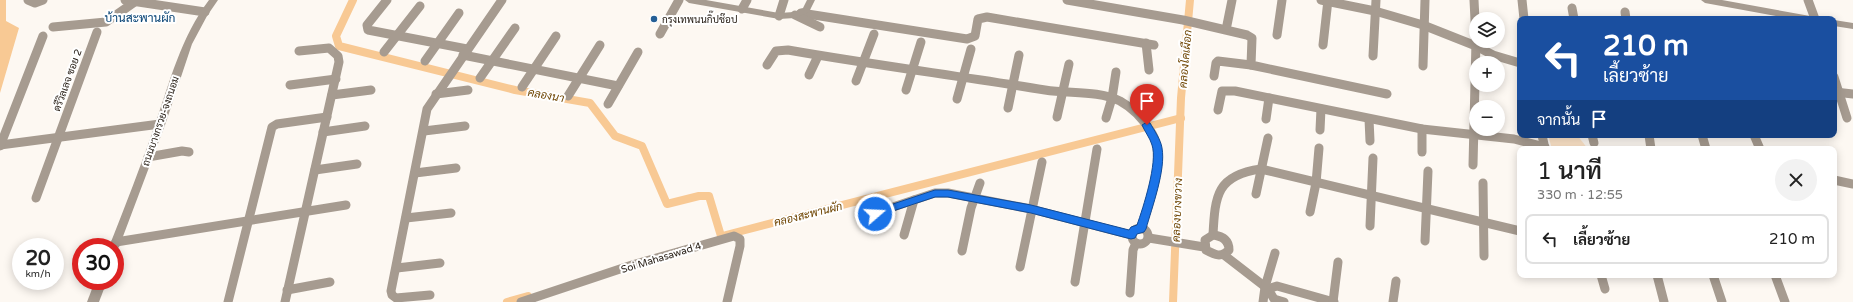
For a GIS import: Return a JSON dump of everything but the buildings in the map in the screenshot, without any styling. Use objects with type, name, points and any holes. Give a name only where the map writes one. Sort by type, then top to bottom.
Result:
[{"type":"street","points":[[28,0],[35,3],[43,0]]},
{"type":"street","points":[[126,0],[205,12]]},
{"type":"street","name":"ถนนบางกรวย-จงถนอม","points":[[117,238],[160,124],[186,47],[205,12],[214,0]]},
{"type":"street","points":[[387,0],[366,28],[368,30],[437,44],[492,61],[618,86]]},
{"type":"street","points":[[430,295],[402,298],[392,296],[391,291],[397,268],[429,104],[502,0]]},
{"type":"street","points":[[660,34],[679,0]]},
{"type":"street","points":[[689,0],[706,1],[779,16],[798,14],[966,39],[974,36],[978,19],[987,17],[1150,44],[1149,70]]},
{"type":"street","points":[[742,9],[747,0]]},
{"type":"street","points":[[779,16],[784,0]]},
{"type":"street","points":[[798,14],[806,10],[811,0]]},
{"type":"street","points":[[1067,0],[1183,20],[1247,35],[1252,38],[1251,65]]},
{"type":"street","points":[[1227,25],[1232,0]]},
{"type":"street","points":[[1277,35],[1282,0]]},
{"type":"street","points":[[1323,45],[1325,0],[1375,11],[1469,40]]},
{"type":"street","points":[[1373,56],[1376,0]]},
{"type":"street","points":[[1423,66],[1423,25],[1425,0]]},
{"type":"street","points":[[1474,0],[1475,12]]},
{"type":"street","points":[[1522,0],[1524,16]]},
{"type":"street","points":[[1705,0],[1727,2],[1795,16]]},
{"type":"street","points":[[1808,0],[1814,16]]},
{"type":"street","points":[[53,27],[106,22],[136,2]]},
{"type":"street","points":[[384,52],[420,6]]},
{"type":"street","points":[[1572,8],[1573,16]]},
{"type":"street","points":[[425,61],[459,13]]},
{"type":"street","points":[[798,14],[805,21],[820,27]]},
{"type":"street","points":[[1837,23],[1853,26]]},
{"type":"street","points":[[480,78],[515,28]]},
{"type":"street","name":"ดรีวิลเลจ ซอย 2","points":[[36,198],[97,32]]},
{"type":"street","points":[[856,81],[874,34]]},
{"type":"street","points":[[0,146],[44,36]]},
{"type":"street","points":[[522,87],[556,36]]},
{"type":"street","points":[[906,90],[921,42]]},
{"type":"street","points":[[568,96],[600,45]]},
{"type":"street","points":[[285,302],[307,211],[339,62],[335,52],[329,48],[299,51]]},
{"type":"street","points":[[1475,100],[1476,48]]},
{"type":"street","points":[[1484,48],[1493,55],[1517,62]]},
{"type":"street","points":[[767,65],[773,54],[781,49],[1012,86],[1063,93],[1096,94],[1112,98],[1132,108],[1152,133],[1158,146],[1158,160],[1151,198],[1141,229]]},
{"type":"street","points":[[957,99],[971,49]]},
{"type":"street","points":[[608,104],[638,52]]},
{"type":"street","points":[[1008,108],[1019,55]]},
{"type":"street","points":[[809,75],[818,56]]},
{"type":"street","points":[[1214,76],[1216,63],[1218,61],[1251,65],[1387,94]]},
{"type":"street","points":[[1058,117],[1069,64]]},
{"type":"street","points":[[1106,118],[1112,98],[1116,72]]},
{"type":"street","points":[[290,85],[336,79]]},
{"type":"street","points":[[332,95],[371,90]]},
{"type":"street","points":[[436,94],[468,90]]},
{"type":"street","points":[[1218,110],[1220,95],[1222,92],[1227,90],[1422,129],[1469,135]]},
{"type":"street","points":[[1847,118],[1837,93],[1853,94]]},
{"type":"street","points":[[1266,119],[1269,98]]},
{"type":"street","points":[[1320,109],[1320,130]]},
{"type":"street","points":[[228,302],[272,128],[277,124],[327,117]]},
{"type":"street","points":[[1369,119],[1370,141]]},
{"type":"street","points":[[0,146],[58,136],[160,124]]},
{"type":"street","points":[[323,132],[365,126]]},
{"type":"street","points":[[424,131],[465,126]]},
{"type":"street","points":[[1422,129],[1422,152]]},
{"type":"street","points":[[1473,165],[1474,136],[1514,139],[1538,146]]},
{"type":"street","points":[[1256,194],[1268,138]]},
{"type":"street","points":[[1310,212],[1316,183],[1319,148]]},
{"type":"street","points":[[1075,282],[1097,149]]},
{"type":"street","points":[[148,157],[182,151],[189,152]]},
{"type":"street","points":[[1370,226],[1370,195],[1373,158]]},
{"type":"street","points":[[1020,267],[1042,162]]},
{"type":"street","points":[[315,170],[357,164]]},
{"type":"street","points":[[415,173],[456,168]]},
{"type":"street","points":[[1213,235],[1216,197],[1226,181],[1242,172],[1261,169],[1517,230]]},
{"type":"street","points":[[1424,241],[1428,171]]},
{"type":"street","points":[[1837,181],[1853,184]]},
{"type":"street","points":[[962,251],[971,208],[980,183]]},
{"type":"street","points":[[1483,183],[1484,256]]},
{"type":"street","points":[[875,214],[914,200],[935,194],[948,193],[1084,221],[1134,239],[1143,244],[1148,241],[1149,238]]},
{"type":"street","points":[[904,235],[914,200]]},
{"type":"street","points":[[124,242],[346,205]]},
{"type":"street","points":[[406,218],[452,213]]},
{"type":"street","points":[[1130,293],[1134,230],[1141,229],[1147,232],[1149,238]]},
{"type":"street","points":[[1204,247],[1205,240],[1213,235],[1222,237],[1228,243],[1229,250],[1224,255]]},
{"type":"street","name":"Soi Mahasawad 4","points":[[521,302],[632,265],[734,236],[740,239],[740,246],[727,302]]},
{"type":"street","points":[[1149,238],[1204,247],[1212,255],[1224,255],[1267,288],[1274,299],[1284,302]]},
{"type":"street","points":[[1263,302],[1275,253]]},
{"type":"street","points":[[1267,288],[1277,286],[1334,302],[1338,262]]},
{"type":"street","points":[[397,268],[440,263]]},
{"type":"street","points":[[1602,278],[1605,289]]},
{"type":"street","points":[[1658,278],[1664,302]]},
{"type":"street","points":[[1715,278],[1722,302]]},
{"type":"street","points":[[1776,278],[1785,302]]},
{"type":"street","points":[[1393,302],[1396,281]]},
{"type":"street","points":[[287,290],[330,282]]},
{"type":"street","points":[[93,302],[98,290]]},
{"type":"shaded area","points":[[0,0],[6,0],[6,21],[19,28],[0,93]]},
{"type":"shaded area","points":[[1549,138],[1579,138],[1586,146],[1551,146]]},
{"type":"waterway","name":"คลองนา","points":[[353,0],[336,36],[339,46],[515,90],[590,103],[615,136],[642,146],[667,204],[699,196],[709,196],[721,236]]},
{"type":"waterway","name":"คลองโคเผือก","points":[[1180,118],[1190,0]]},
{"type":"waterway","name":"คลองสะพานผัก","points":[[726,235],[1180,118]]},
{"type":"waterway","name":"คลองบางขวาง","points":[[1173,302],[1180,118]]},
{"type":"waterway","name":"คลองสะพานผัก","points":[[507,302],[528,296]]},
{"type":"place","name":"กรุงเทพนนกิ๊ปช๊อป","points":[[654,19]]},
{"type":"district","name":"บ้านสะพานผัก","points":[[140,18]]},
{"type":"route","points":[[875,214],[914,200],[935,194],[948,193],[1084,221],[1131,235],[1134,230],[1141,229],[1151,198],[1158,160],[1158,146],[1147,125]]}]
